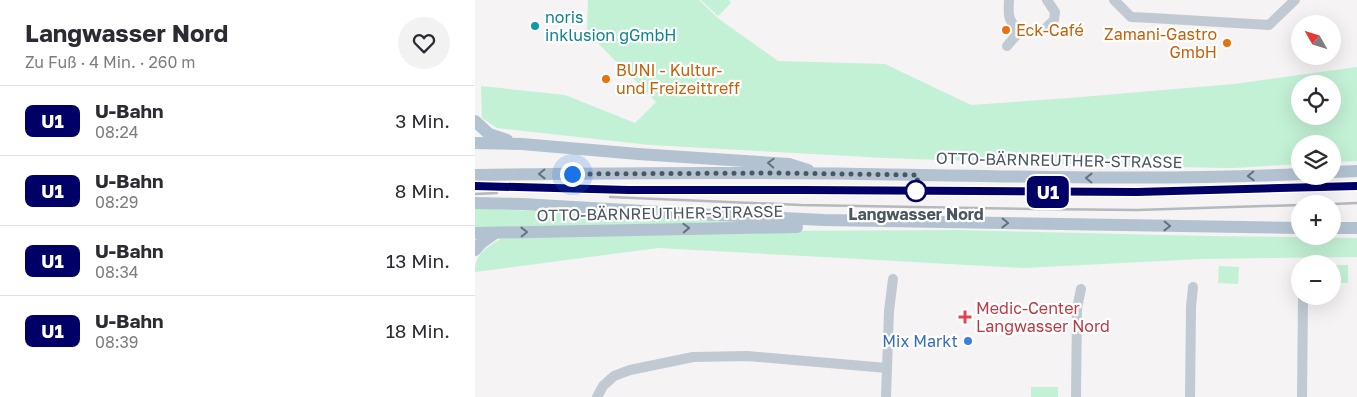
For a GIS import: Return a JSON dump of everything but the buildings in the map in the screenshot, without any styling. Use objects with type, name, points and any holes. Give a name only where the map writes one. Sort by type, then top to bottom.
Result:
[{"type":"main road","name":"OTTO-BÄRNREUTHER-STRASSE","points":[[475,121],[489,134],[522,144]]},
{"type":"main road","name":"OTTO-BÄRNREUTHER-STRASSE","points":[[475,143],[522,144],[789,164],[818,174]]},
{"type":"main road","points":[[1341,172],[1357,171]]},
{"type":"main road","name":"OTTO-BÄRNREUTHER-STRASSE","points":[[475,175],[630,173],[1130,178],[1291,174]]},
{"type":"main road","name":"OTTO-BÄRNREUTHER-STRASSE","points":[[475,203],[824,220],[1291,228]]},
{"type":"main road","name":"OTTO-BÄRNREUTHER-STRASSE","points":[[475,233],[800,226],[824,220]]},
{"type":"main road","points":[[1341,228],[1357,228]]},
{"type":"main road","points":[[475,250],[495,233]]},
{"type":"street","points":[[1007,46],[1019,32],[1010,21],[1009,0]]},
{"type":"street","points":[[1045,29],[1054,20],[1055,12],[1047,0]]},
{"type":"street","points":[[1114,0],[1131,18],[1269,25],[1295,0]]},
{"type":"street","points":[[886,397],[889,311],[893,279]]},
{"type":"street","points":[[1190,397],[1193,287]]},
{"type":"street","points":[[1076,397],[1077,308],[1081,289]]},
{"type":"street","points":[[1302,397],[1303,305]]},
{"type":"street","points":[[597,397],[603,386],[615,376],[630,370],[693,357],[747,356],[887,368]]},
{"type":"green space","points":[[588,0],[699,0],[719,19],[778,61],[885,64],[971,105],[1234,84],[1291,76],[1291,125],[1341,125],[1341,75],[1299,75],[1357,67],[1357,161],[1341,162],[1341,135],[1291,135],[1291,165],[1233,168],[886,158],[650,145],[497,128],[482,118],[481,86],[565,95],[635,123],[656,102],[587,32]]},
{"type":"green space","points":[[701,0],[729,0],[731,3],[718,16]]},
{"type":"green space","points":[[475,208],[754,223],[756,231],[958,230],[1291,237],[1291,245],[1341,245],[1341,238],[1357,238],[1357,257],[1341,257],[1341,255],[1291,255],[1291,258],[1201,259],[1024,268],[658,248],[475,272],[479,256],[500,239],[501,229],[475,230]]},
{"type":"green space","points":[[1341,265],[1348,265],[1348,283],[1341,283]]},
{"type":"green space","points":[[1219,266],[1239,267],[1238,284],[1218,283]]},
{"type":"green space","points":[[1031,387],[1058,387],[1058,397],[1031,397]]},
{"type":"railway","points":[[475,186],[629,190],[801,189],[1137,192],[1357,186]]},
{"type":"railway","points":[[475,194],[497,193]]},
{"type":"railway","points":[[610,197],[801,205],[1034,209],[1137,210],[1291,205]]},
{"type":"railway","points":[[1341,204],[1357,203]]},
{"type":"metro line","name":"U1","points":[[475,186],[629,190],[1137,192],[1357,186]]},
{"type":"place","name":"noris inklusion gGmbH","points":[[535,26]]},
{"type":"place","name":"Eck-Café","points":[[1006,30]]},
{"type":"place","name":"Zamani-Gastro GmbH","points":[[1227,43]]},
{"type":"place","name":"BUNI - Kultur- und Freizeittreff","points":[[606,79]]},
{"type":"place","name":"Langwasser Nord","points":[[916,191]]},
{"type":"place","name":"Medic-Center Langwasser Nord","points":[[965,317]]},
{"type":"place","name":"Mix Markt","points":[[968,341]]},
{"type":"route","points":[[572,174],[774,173],[918,175],[916,191]]}]
